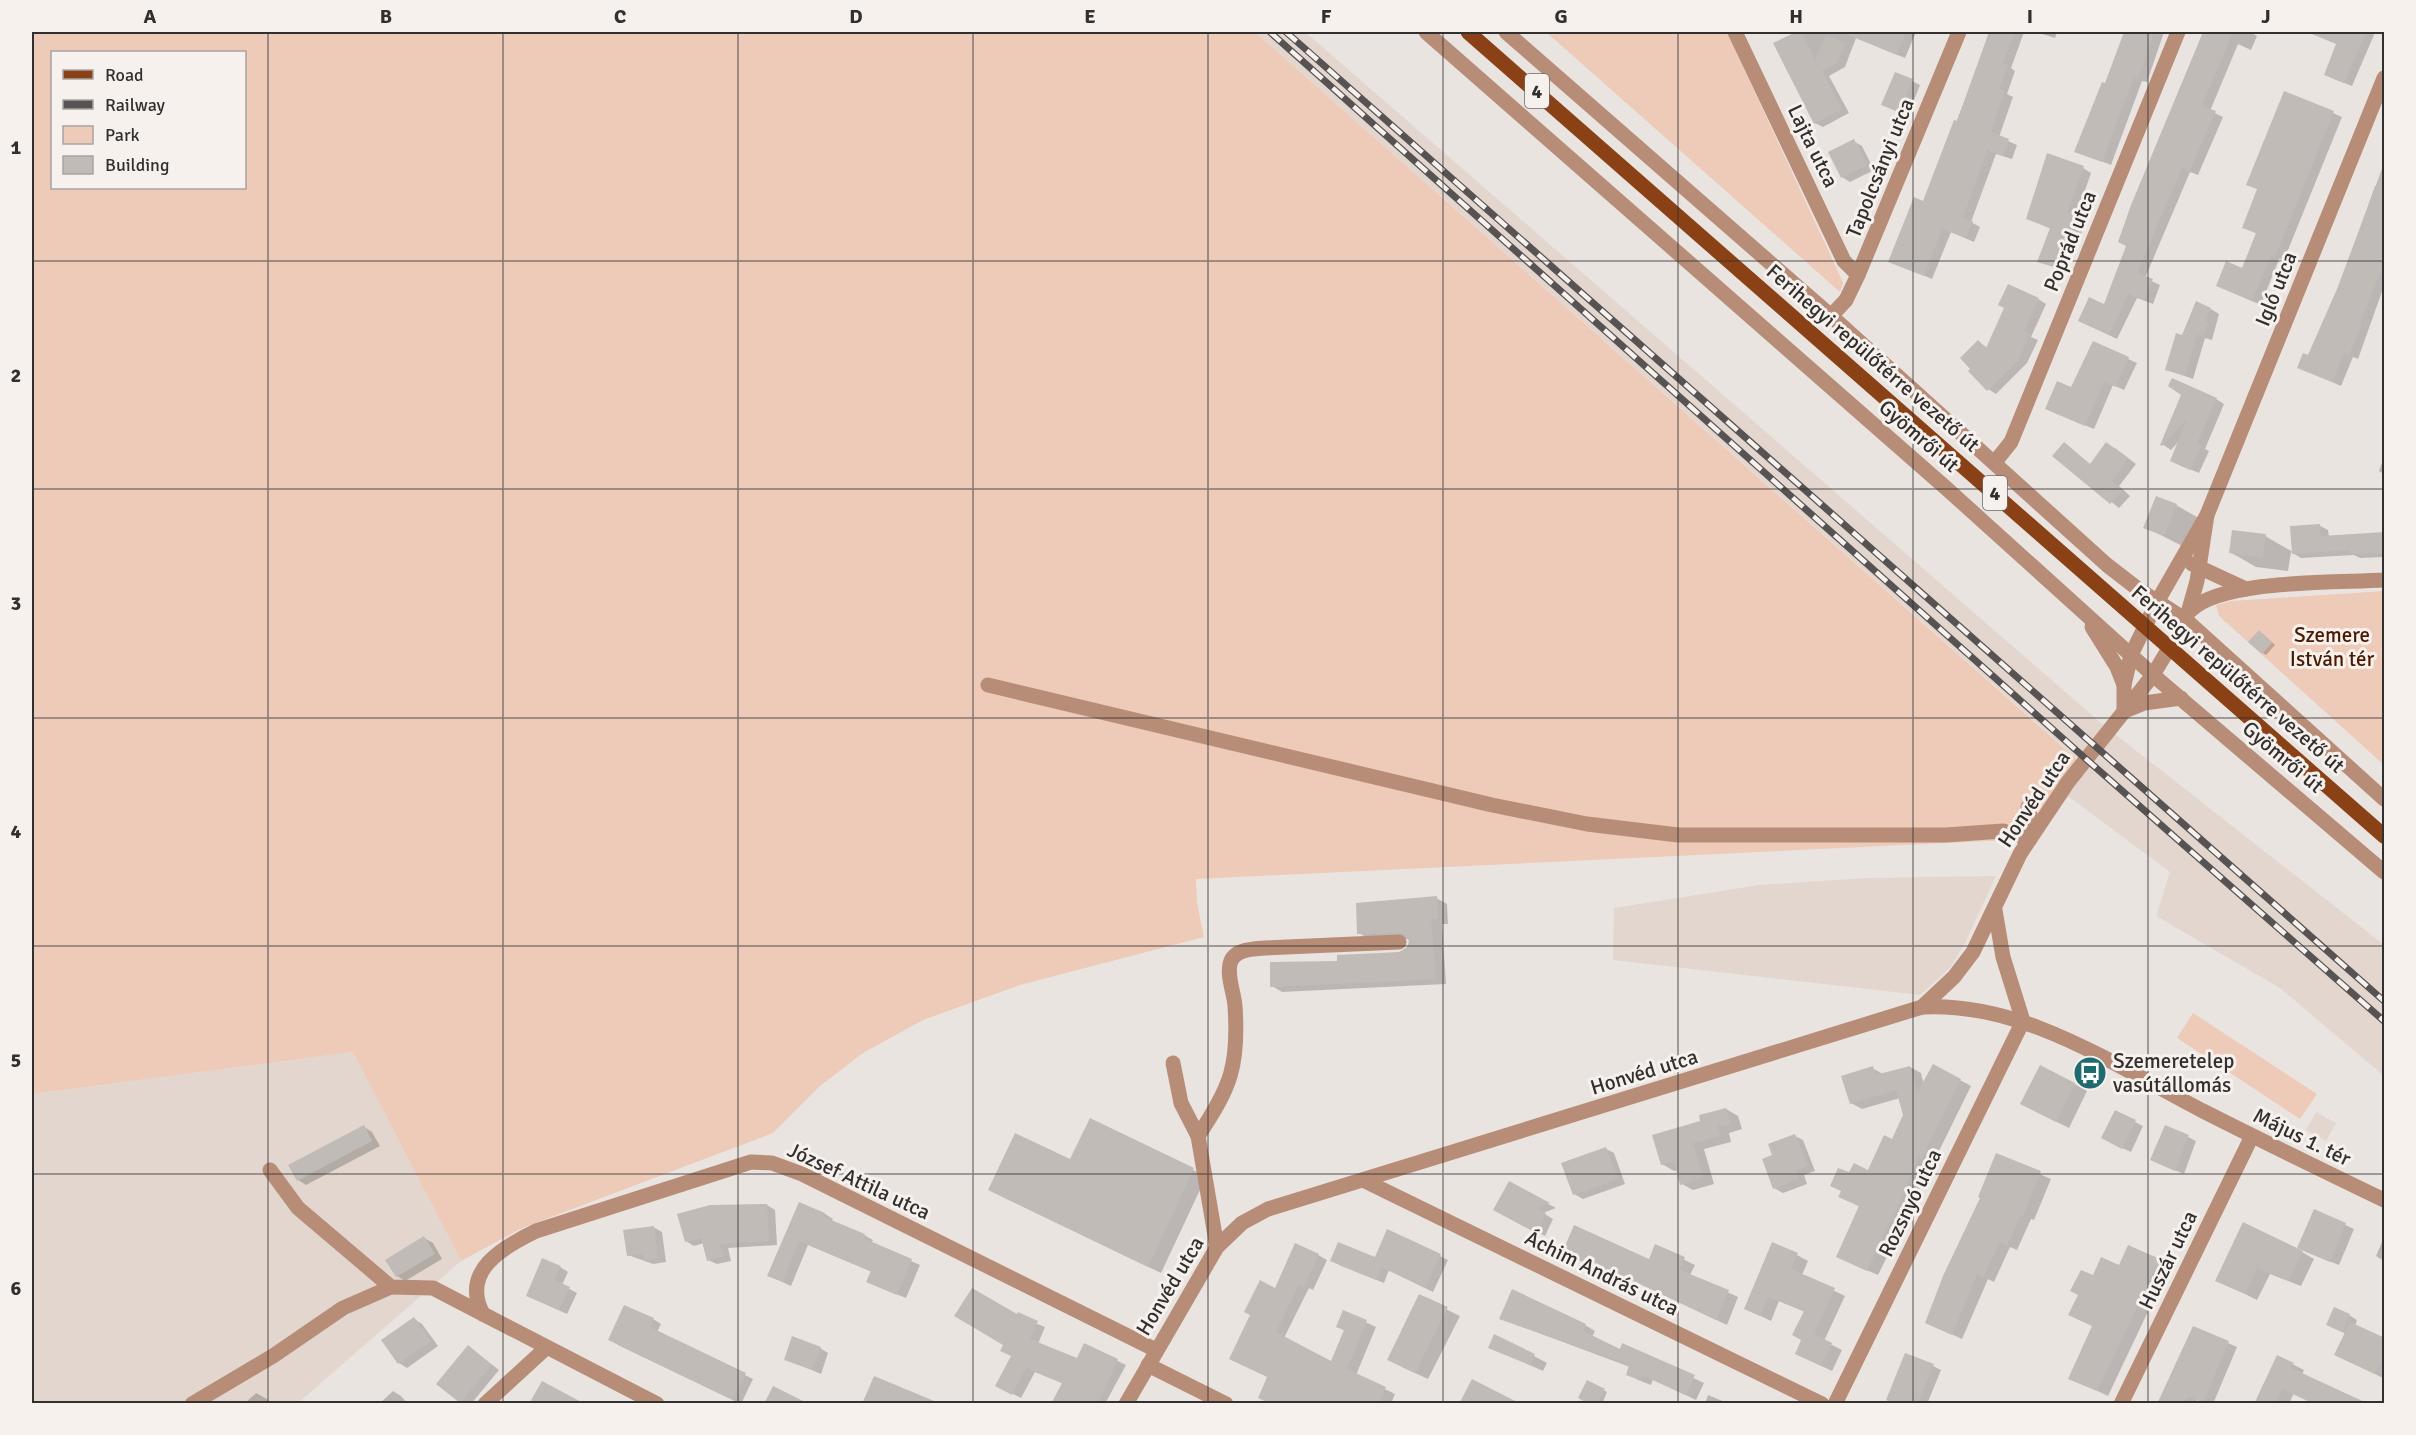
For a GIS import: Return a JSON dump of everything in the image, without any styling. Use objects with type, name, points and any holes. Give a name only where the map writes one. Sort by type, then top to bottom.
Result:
[{"type":"main road","name":"Ferihegyi repülőtérre vezető út","points":[[1468,32],[2385,836]]},
{"type":"street","name":"Gyömrői út","points":[[1426,32],[2153,675],[2385,872]]},
{"type":"street","name":"Gyömrői út","points":[[1506,32],[1831,316],[2107,565],[2157,602],[2188,615],[2385,799]]},
{"type":"street","name":"Tapolcsányi utca","points":[[1831,316],[1846,300],[1858,275],[1959,32]]},
{"type":"street","name":"Poprád utca","points":[[1995,462],[2011,442],[2178,32]]},
{"type":"street","name":"Lajta utca","points":[[1736,33],[1844,261],[1858,275]]},
{"type":"street","name":"Igló utca","points":[[2157,602],[2207,515],[2385,78]]},
{"type":"street","name":"Igló utca","points":[[2188,615],[2200,567],[2207,515]]},
{"type":"street","points":[[2177,567],[2186,564],[2200,567],[2246,589]]},
{"type":"street","points":[[2188,615],[2212,596],[2246,589],[2385,580]]},
{"type":"street","points":[[2157,602],[2131,655],[2124,685],[2124,712],[2144,704],[2181,698]]},
{"type":"street","points":[[2081,610],[2117,666],[2124,685]]},
{"type":"street","name":"Honvéd utca","points":[[1126,1404],[1216,1247],[1242,1223],[1268,1209],[1365,1181],[1922,1007],[1961,968],[1973,951],[1995,910],[2020,854],[2067,782],[2153,675],[2188,615]]},
{"type":"street","points":[[988,685],[1492,805],[1587,824],[1678,836],[1946,834],[2002,831],[2032,836],[2028,807]]},
{"type":"street","points":[[1995,910],[2002,957],[2023,1022]]},
{"type":"street","points":[[1198,1136],[1223,1099],[1234,1069],[1235,1005],[1230,965],[1234,956],[1247,950],[1265,948],[1400,942]]},
{"type":"street","points":[[1922,1007],[1952,1005],[1985,1010],[2023,1022]]},
{"type":"street","name":"Május 1. tér","points":[[2023,1022],[2078,1046],[2252,1136],[2385,1200]]},
{"type":"street","name":"Rozsnyó utca","points":[[1835,1404],[2023,1022]]},
{"type":"street","points":[[1173,1063],[1181,1104],[1198,1136],[1216,1247]]},
{"type":"street","name":"Huszár utca","points":[[2121,1404],[2252,1136]]},
{"type":"street","name":"József Attila utca","points":[[483,1314],[475,1299],[479,1278],[488,1262],[505,1246],[536,1231],[751,1162],[772,1163],[802,1174],[1156,1350]]},
{"type":"street","points":[[270,1170],[298,1208],[391,1287]]},
{"type":"street","name":"Áchim András utca","points":[[1365,1181],[1822,1404]]},
{"type":"street","points":[[192,1404],[273,1356],[343,1308],[391,1287],[433,1288],[657,1404]]},
{"type":"street","points":[[485,1404],[546,1348]]},
{"type":"street","points":[[1148,1365],[1226,1404]]},
{"type":"shaded area","points":[[1255,32],[1305,32],[2101,723],[2384,945],[2384,1076],[2280,988],[2156,916],[2170,872],[2061,791],[2082,763]]},
{"type":"shaded area","points":[[1996,876],[1965,943],[1950,968],[1920,995],[1613,960],[1614,908],[1759,885],[1868,878]]},
{"type":"shaded area","points":[[353,1052],[461,1261],[298,1403],[32,1403],[32,1094]]},
{"type":"shaded area","points":[[2316,1112],[2336,1123],[2326,1141],[2306,1130]]},
{"type":"green space","points":[[32,32],[1255,32],[2082,764],[2030,839],[1196,879],[1197,903],[1204,937],[1020,985],[923,1020],[863,1053],[820,1086],[773,1133],[522,1228],[461,1261],[353,1052],[32,1094]]},
{"type":"green space","points":[[1546,32],[1727,32],[1840,276],[1843,283],[1840,292]]},
{"type":"green space","name":"Szemere István tér","points":[[2384,591],[2384,765],[2219,616],[2216,605],[2231,601]]},
{"type":"green space","points":[[2193,1013],[2317,1094],[2300,1119],[2177,1038]]},
{"type":"building","points":[[1796,32],[1801,32],[1815,60],[1826,35],[1845,43],[1837,63],[1822,71],[1842,109],[1814,124],[1773,43]]},
{"type":"building","points":[[1841,32],[1906,32],[1897,55]]},
{"type":"building","points":[[1989,32],[2015,32],[2003,63],[2008,65],[1999,89],[2005,91],[1991,132],[2009,139],[2003,156],[1987,150],[1963,218],[1973,221],[1966,238],[1942,229],[1924,276],[1888,262],[1914,197],[1923,201],[1954,120],[1957,121]]},
{"type":"building","points":[[2124,32],[2154,32],[2138,79],[2134,77],[2102,162],[2074,152],[2102,82],[2105,83]]},
{"type":"building","points":[[2203,32],[2233,32],[2202,106],[2216,111],[2189,172],[2182,168],[2137,273],[2153,279],[2144,300],[2128,294],[2109,335],[2078,321],[2089,297],[2104,304],[2126,246],[2118,242],[2131,205]]},
{"type":"building","points":[[2307,32],[2366,32],[2344,83],[2324,75],[2336,44]]},
{"type":"building","points":[[1895,72],[1913,79],[1899,112],[1881,105]]},
{"type":"building","points":[[2284,91],[2334,111],[2275,257],[2271,255],[2252,301],[2216,286],[2226,261],[2242,268],[2256,233],[2242,228],[2257,189],[2246,185]]},
{"type":"building","points":[[1854,139],[1867,165],[1841,178],[1828,152]]},
{"type":"building","points":[[2047,153],[2084,166],[2068,211],[2078,215],[2058,268],[2037,262],[2050,228],[2026,219]]},
{"type":"building","points":[[2383,166],[2385,261],[2349,355],[2344,353],[2332,382],[2297,368],[2303,353],[2308,355],[2337,289]]},
{"type":"building","points":[[2008,284],[2039,298],[2024,331],[2030,334],[2019,359],[1987,391],[1968,371],[1970,369],[1960,358],[1978,340],[1986,348],[2004,308],[1998,305]]},
{"type":"building","points":[[2196,301],[2211,308],[2206,321],[2209,323],[2203,337],[2197,334],[2185,376],[2165,370],[2176,333],[2182,335]]},
{"type":"building","points":[[2093,341],[2129,357],[2116,387],[2104,382],[2085,426],[2045,409],[2057,381],[2071,387]]},
{"type":"building","points":[[2172,378],[2217,398],[2197,443],[2202,445],[2190,470],[2170,461],[2187,419],[2162,446],[2160,445],[2181,395],[2168,386]]},
{"type":"building","points":[[2064,442],[2090,464],[2106,442],[2128,458],[2112,481],[2123,490],[2110,504],[2052,456]]},
{"type":"building","points":[[2156,496],[2177,504],[2164,536],[2143,528]]},
{"type":"building","points":[[2320,524],[2321,536],[2385,532],[2385,553],[2350,554],[2350,550],[2292,554],[2290,526]]},
{"type":"building","points":[[2232,530],[2266,534],[2263,558],[2229,553]]},
{"type":"building","points":[[2259,630],[2272,643],[2262,654],[2248,642]]},
{"type":"building","points":[[1437,896],[1438,919],[1431,919],[1436,979],[1270,987],[1270,962],[1337,961],[1337,955],[1399,952],[1407,947],[1409,941],[1403,933],[1357,934],[1356,903]]},
{"type":"building","points":[[1933,1064],[1961,1079],[1921,1159],[1918,1158],[1892,1221],[1867,1271],[1836,1257],[1859,1206],[1838,1197],[1841,1191],[1830,1186],[1838,1168],[1849,1172],[1854,1163],[1868,1170],[1884,1135],[1892,1139],[1903,1115],[1896,1090],[1850,1104],[1841,1076],[1873,1066],[1875,1075],[1910,1066],[1917,1093]]},
{"type":"building","points":[[2040,1065],[2075,1083],[2056,1122],[2020,1104]]},
{"type":"building","points":[[1726,1108],[1731,1123],[1718,1126],[1720,1136],[1693,1143],[1703,1178],[1680,1185],[1674,1162],[1661,1165],[1652,1135],[1700,1121],[1699,1115]]},
{"type":"building","points":[[2115,1110],[2136,1120],[2122,1149],[2101,1138]]},
{"type":"building","points":[[1090,1118],[1194,1168],[1148,1267],[988,1190],[1015,1133],[1070,1159]]},
{"type":"building","points":[[364,1125],[372,1141],[297,1181],[288,1165]]},
{"type":"building","points":[[2165,1125],[2189,1135],[2175,1171],[2150,1160]]},
{"type":"building","points":[[1795,1134],[1808,1166],[1796,1171],[1799,1179],[1773,1189],[1762,1159],[1772,1155],[1768,1144]]},
{"type":"building","points":[[1606,1147],[1618,1179],[1573,1195],[1561,1163]]},
{"type":"building","points":[[1996,1153],[2041,1171],[2023,1216],[2021,1215],[2007,1246],[2000,1242],[1983,1277],[1977,1274],[1952,1335],[1925,1323],[1943,1276],[1980,1198],[1978,1197]]},
{"type":"building","points":[[1509,1181],[1550,1203],[1536,1208],[1546,1213],[1536,1233],[1493,1210]]},
{"type":"building","points":[[799,1202],[825,1213],[824,1217],[865,1234],[863,1238],[912,1259],[897,1295],[866,1282],[871,1271],[799,1241],[783,1282],[767,1276]]},
{"type":"building","points":[[767,1204],[769,1241],[720,1244],[724,1256],[707,1261],[701,1238],[685,1242],[677,1214],[710,1205]]},
{"type":"building","points":[[2314,1209],[2346,1223],[2330,1262],[2297,1248]]},
{"type":"building","points":[[2243,1222],[2303,1251],[2289,1280],[2257,1268],[2245,1294],[2215,1281]]},
{"type":"building","points":[[1574,1225],[1649,1259],[1655,1244],[1685,1257],[1680,1270],[1729,1290],[1716,1320],[1623,1276],[1622,1279],[1562,1253]]},
{"type":"building","points":[[654,1226],[658,1258],[644,1260],[643,1254],[627,1256],[623,1230]]},
{"type":"building","points":[[1387,1229],[1441,1254],[1425,1288],[1381,1267],[1376,1280],[1330,1261],[1338,1242],[1375,1257]]},
{"type":"building","points":[[424,1236],[435,1254],[396,1277],[385,1260]]},
{"type":"building","points":[[1772,1242],[1798,1253],[1791,1269],[1835,1288],[1814,1334],[1832,1343],[1821,1366],[1795,1354],[1801,1340],[1792,1335],[1804,1311],[1768,1297],[1760,1316],[1744,1309]]},
{"type":"building","points":[[1295,1243],[1319,1254],[1304,1287],[1299,1285],[1276,1332],[1331,1361],[1344,1330],[1336,1327],[1343,1310],[1367,1320],[1347,1369],[1386,1387],[1379,1404],[1271,1404],[1258,1398],[1267,1377],[1229,1359],[1250,1315],[1244,1312],[1260,1280],[1275,1288]]},
{"type":"building","points":[[2128,1245],[2160,1259],[2097,1391],[2068,1379],[2092,1326],[2068,1315],[2078,1295],[2070,1291],[2081,1270],[2093,1275],[2101,1257],[2119,1265]]},
{"type":"building","points":[[542,1258],[561,1266],[554,1280],[570,1287],[559,1310],[526,1296]]},
{"type":"building","points":[[972,1288],[1017,1314],[1018,1312],[1038,1321],[1030,1339],[1077,1358],[1084,1343],[1118,1359],[1098,1404],[1051,1404],[1062,1383],[1026,1368],[1012,1395],[995,1386],[1011,1356],[1000,1351],[1003,1345],[954,1316]]},
{"type":"building","points":[[1512,1289],[1586,1324],[1583,1331],[1620,1349],[1622,1343],[1695,1375],[1685,1395],[1642,1375],[1640,1380],[1626,1375],[1629,1365],[1499,1319]]},
{"type":"building","points":[[1419,1294],[1448,1307],[1415,1373],[1387,1360]]},
{"type":"building","points":[[624,1305],[654,1318],[650,1327],[746,1373],[733,1400],[608,1340]]},
{"type":"building","points":[[2334,1307],[2350,1314],[2342,1332],[2326,1325]]},
{"type":"building","points":[[414,1317],[431,1341],[398,1364],[381,1340]]},
{"type":"building","points":[[2350,1322],[2385,1338],[2385,1353],[2375,1374],[2334,1355]]},
{"type":"building","points":[[2193,1326],[2229,1341],[2203,1403],[2188,1396],[2185,1404],[2157,1404]]},
{"type":"building","points":[[1494,1334],[1535,1354],[1530,1365],[1488,1348]]},
{"type":"building","points":[[792,1336],[821,1347],[812,1370],[784,1360]]},
{"type":"building","points":[[468,1345],[492,1365],[460,1403],[436,1384]]},
{"type":"building","points":[[1905,1353],[1934,1364],[1918,1404],[1895,1404],[1886,1400]]},
{"type":"building","points":[[2277,1355],[2294,1363],[2291,1368],[2369,1404],[2314,1404],[2282,1389],[2275,1404],[2254,1404]]},
{"type":"building","points":[[874,1376],[939,1403],[939,1404],[862,1404]]},
{"type":"building","points":[[1472,1379],[1521,1404],[1459,1404]]},
{"type":"building","points":[[1587,1380],[1605,1389],[1597,1404],[1589,1404],[1578,1398]]},
{"type":"building","points":[[542,1381],[585,1404],[529,1404]]},
{"type":"building","points":[[773,1386],[809,1404],[764,1404]]},
{"type":"railway","points":[[1270,32],[2086,759],[2384,1021]]},
{"type":"railway","points":[[1286,32],[2384,1001]]},
{"type":"place","name":"Szemeretelep vasútállomás","points":[[2090,1073]]}]
